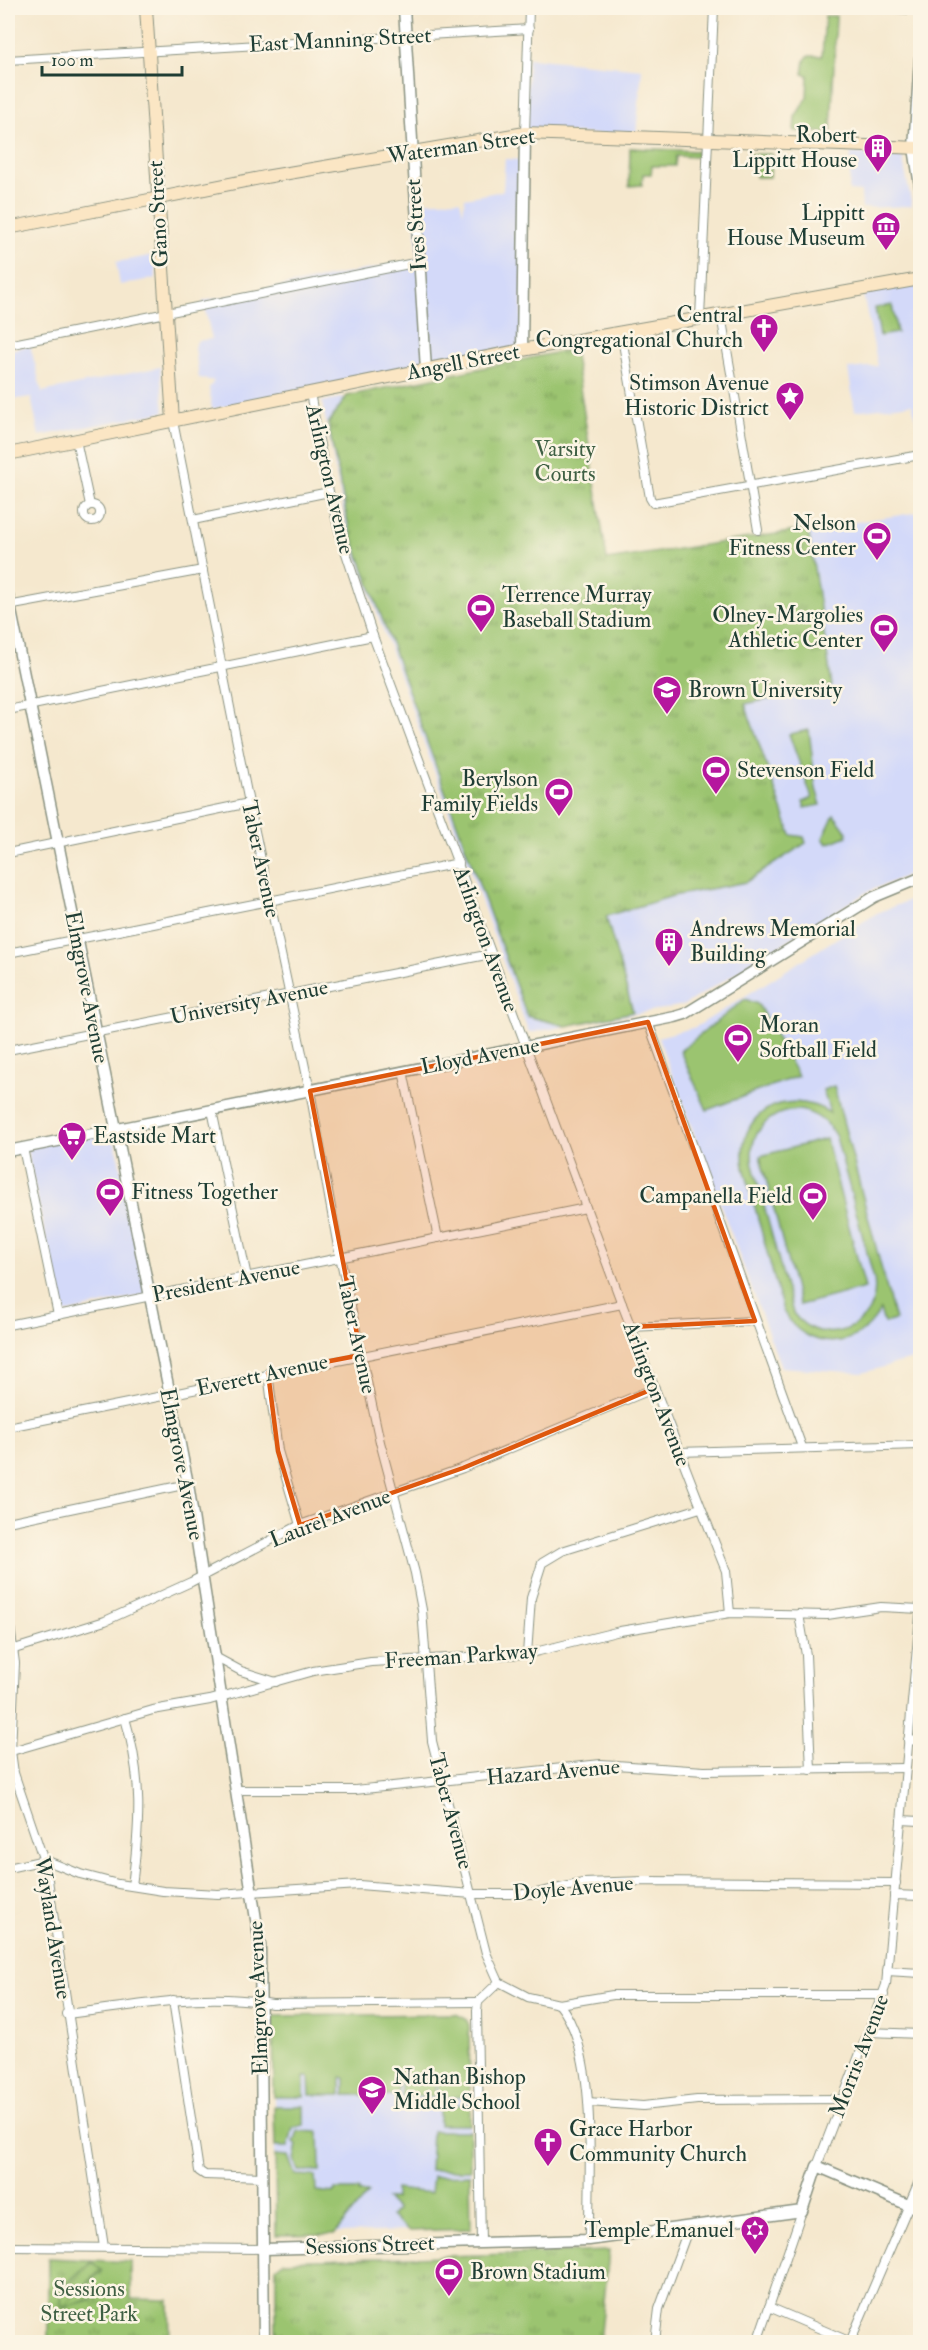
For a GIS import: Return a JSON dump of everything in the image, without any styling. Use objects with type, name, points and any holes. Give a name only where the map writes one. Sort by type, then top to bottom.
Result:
[{"type":"main road","name":"Gano Street","points":[[146,8],[164,312],[173,421]]},
{"type":"main road","name":"Waterman Street","points":[[8,228],[158,197],[411,151],[525,133],[917,148]]},
{"type":"main road","name":"Angell Street","points":[[8,454],[522,350],[921,279]]},
{"type":"street","name":"Ives Street","points":[[404,8],[426,370]]},
{"type":"street","points":[[522,350],[529,8]]},
{"type":"street","points":[[700,318],[714,8]]},
{"type":"street","points":[[873,8],[921,10]]},
{"type":"street","name":"East Manning Street","points":[[8,60],[529,29]]},
{"type":"street","points":[[921,58],[917,148],[921,186]]},
{"type":"street","points":[[8,345],[419,262]]},
{"type":"street","points":[[721,315],[758,530]]},
{"type":"street","points":[[621,332],[650,498],[653,503],[921,455]]},
{"type":"street","name":"Arlington Avenue","points":[[310,393],[329,492],[341,538],[373,636],[622,1304],[726,1571],[730,1613]]},
{"type":"street","name":"Taber Avenue","points":[[173,421],[224,666],[249,803],[310,1091],[361,1355],[415,1573],[432,1741],[486,1953],[499,1982]]},
{"type":"street","points":[[76,440],[90,505]]},
{"type":"street","points":[[193,520],[329,492]]},
{"type":"street","points":[[8,603],[203,570]]},
{"type":"street","name":"Elmgrove Avenue","points":[[8,603],[188,1484],[261,1945],[264,2343]]},
{"type":"street","points":[[8,710],[373,636]]},
{"type":"street","points":[[8,853],[249,803]]},
{"type":"street","points":[[8,953],[459,863]]},
{"type":"street","name":"Lloyd Avenue","points":[[8,1151],[685,1014],[874,897],[921,878]]},
{"type":"street","name":"University Avenue","points":[[8,1050],[491,954]]},
{"type":"street","points":[[648,1022],[802,1447]]},
{"type":"street","points":[[403,1071],[438,1238]]},
{"type":"street","points":[[212,1110],[247,1277]]},
{"type":"street","points":[[23,1148],[58,1315]]},
{"type":"street","name":"President Avenue","points":[[8,1325],[586,1208]]},
{"type":"street","name":"Everett Avenue","points":[[8,1427],[268,1373],[622,1304]]},
{"type":"street","points":[[631,1327],[755,1321]]},
{"type":"street","points":[[268,1373],[278,1451],[300,1524]]},
{"type":"street","name":"Laurel Avenue","points":[[11,1650],[105,1621],[204,1575],[300,1524],[463,1468],[655,1388]]},
{"type":"street","points":[[679,1452],[921,1445]]},
{"type":"street","points":[[8,1522],[188,1484]]},
{"type":"street","points":[[527,1654],[531,1598],[542,1563],[562,1551],[700,1508]]},
{"type":"street","name":"Freeman Parkway","points":[[9,1752],[125,1718],[222,1696],[313,1671],[371,1662],[527,1654],[630,1629],[730,1613],[827,1615],[881,1607],[921,1609]]},
{"type":"street","name":"Wayland Avenue","points":[[8,1612],[11,1650],[9,1752],[14,1773],[45,1860],[66,2014],[104,2247]]},
{"type":"street","points":[[799,1614],[806,1655],[811,1770]]},
{"type":"street","name":"Morris Avenue","points":[[757,2343],[817,2166],[884,1995],[921,1615]]},
{"type":"street","points":[[217,1658],[241,1671],[276,1682]]},
{"type":"street","points":[[125,1718],[133,1750],[140,1801],[132,1886]]},
{"type":"street","points":[[908,1740],[921,1741]]},
{"type":"street","name":"Hazard Avenue","points":[[237,1791],[355,1790],[601,1764],[704,1771],[905,1768]]},
{"type":"street","points":[[901,1820],[921,1821]]},
{"type":"street","points":[[8,1868],[45,1860]]},
{"type":"street","name":"Doyle Avenue","points":[[45,1860],[80,1874],[132,1886],[193,1893],[359,1885],[472,1894],[532,1894],[583,1883],[645,1881],[896,1884]]},
{"type":"street","points":[[894,1895],[921,1896]]},
{"type":"street","points":[[887,1971],[921,1973]]},
{"type":"street","points":[[66,2014],[173,2000],[250,1998],[271,2004],[478,2002],[499,1982],[528,1997],[559,2004],[613,1995],[884,1995]]},
{"type":"street","points":[[173,2000],[199,2172],[205,2175],[263,2176]]},
{"type":"street","points":[[478,2002],[481,2242]]},
{"type":"street","points":[[559,2004],[571,2023],[581,2050],[588,2102],[589,2240]]},
{"type":"street","points":[[870,2032],[921,2034]]},
{"type":"street","points":[[588,2102],[643,2106],[697,2100],[844,2099]]},
{"type":"street","points":[[817,2166],[921,2210]]},
{"type":"street","points":[[769,2307],[850,2342],[921,2179]]},
{"type":"street","name":"Sessions Street","points":[[8,2247],[264,2249],[589,2240],[802,2211]]},
{"type":"street","points":[[655,2343],[659,2309],[689,2227]]},
{"type":"highlighted area","points":[[648,1022],[755,1321],[631,1327],[655,1388],[463,1468],[300,1525],[278,1451],[268,1373],[361,1355],[310,1091]]},
{"type":"shaded area","points":[[528,58],[642,69],[636,136],[526,131]]},
{"type":"shaded area","points":[[851,153],[902,156],[912,206],[862,208],[861,192],[849,191]]},
{"type":"shaded area","points":[[505,159],[524,160],[521,346],[212,409],[209,388],[214,381],[199,378],[195,347],[197,341],[212,339],[203,301],[417,260],[416,202],[460,200],[463,213],[465,198],[503,191]]},
{"type":"shaded area","points":[[155,255],[156,278],[120,285],[116,262]]},
{"type":"shaded area","points":[[920,279],[920,435],[912,404],[855,411],[848,369],[878,366],[862,289]]},
{"type":"shaded area","points":[[30,345],[42,392],[160,367],[164,412],[39,436],[31,397],[8,400],[8,351]]},
{"type":"shaded area","name":"Brown University","points":[[574,349],[607,561],[920,512],[920,870],[867,892],[684,1005],[529,1033],[347,530],[322,402]]},
{"type":"shaded area","points":[[920,896],[920,1357],[862,1373],[781,1367],[658,1037],[696,1027],[877,913]]},
{"type":"shaded area","points":[[112,1127],[147,1294],[62,1314],[26,1145]]},
{"type":"shaded area","name":"Nathan Bishop Middle School","points":[[456,2014],[466,2019],[469,2025],[471,2229],[276,2235],[273,2016]]},
{"type":"green space","points":[[825,16],[836,16],[831,133],[794,131],[795,117],[807,98],[808,75],[803,74],[805,60],[808,56],[822,56]]},
{"type":"green space","points":[[630,148],[697,151],[697,157],[676,156],[675,166],[652,166],[651,174],[643,174],[642,185],[629,186]]},
{"type":"green space","points":[[747,154],[771,154],[770,177],[756,177],[756,166],[752,166],[752,162],[747,161]]},
{"type":"green space","points":[[892,305],[897,333],[880,336],[875,308]]},
{"type":"green space","name":"Brown University","points":[[574,349],[607,560],[808,529],[832,686],[745,704],[791,835],[804,837],[806,843],[746,882],[673,896],[606,916],[633,1012],[566,1026],[527,1016],[349,528],[328,424],[347,396]]},
{"type":"green space","points":[[809,730],[816,789],[821,805],[805,808],[803,802],[812,798],[789,734]]},
{"type":"green space","points":[[834,815],[847,832],[847,836],[827,844],[823,838]]},
{"type":"green space","name":"Moran Softball Field","points":[[745,999],[758,1004],[798,1076],[707,1110],[680,1051]]},
{"type":"green space","points":[[834,1086],[895,1320],[884,1323],[880,1310],[871,1324],[859,1334],[846,1340],[832,1342],[818,1340],[804,1334],[783,1311],[744,1167],[743,1148],[747,1132],[767,1109],[797,1102],[813,1105],[830,1113],[823,1090]],"holes":[[[799,1110],[821,1119],[836,1137],[874,1279],[874,1296],[869,1310],[860,1322],[847,1329],[833,1332],[819,1331],[805,1325],[793,1313],[753,1165],[753,1143],[762,1126],[778,1115]]]},
{"type":"green space","name":"Campanella Field","points":[[826,1139],[865,1288],[799,1305],[760,1156]]},
{"type":"green space","points":[[456,2014],[466,2019],[469,2025],[470,2097],[438,2097],[438,2080],[435,2080],[435,2096],[402,2097],[401,2077],[398,2077],[398,2095],[345,2095],[345,2078],[341,2077],[341,2095],[310,2095],[309,2077],[304,2077],[304,2097],[274,2097],[273,2016]]},
{"type":"green space","points":[[439,2105],[470,2105],[470,2125],[439,2125]]},
{"type":"green space","points":[[274,2106],[304,2106],[304,2125],[293,2128],[288,2147],[275,2147]]},
{"type":"green space","points":[[298,2131],[319,2132],[320,2171],[298,2171],[294,2160],[297,2144],[294,2142]]},
{"type":"green space","points":[[432,2131],[470,2131],[470,2170],[430,2170]]},
{"type":"green space","points":[[275,2155],[288,2156],[295,2175],[315,2176],[316,2191],[334,2193],[335,2190],[359,2190],[359,2193],[368,2193],[335,2234],[276,2235]]},
{"type":"green space","points":[[470,2175],[471,2229],[408,2231],[391,2216],[397,2210],[386,2199],[395,2199],[395,2189],[431,2193],[433,2176]]},
{"type":"green space","name":"Brown Stadium","points":[[609,2251],[600,2342],[276,2342],[276,2268],[284,2261]]},
{"type":"green space","name":"Sessions Street Park","points":[[48,2258],[131,2262],[131,2299],[169,2300],[170,2342],[48,2342]]},
{"type":"green space","points":[[91,2261],[102,2271],[84,2286],[98,2298],[62,2307],[60,2290]]},
{"type":"place","name":"Robert Lippitt House","points":[[878,174]]},
{"type":"place","name":"Lippitt House Museum","points":[[886,252]]},
{"type":"place","name":"Central Congregational Church","points":[[764,354]]},
{"type":"place","name":"Stimson Avenue Historic District","points":[[790,422]]},
{"type":"place","name":"Nelson Fitness Center","points":[[877,562]]},
{"type":"place","name":"Terrence Murray Baseball Stadium","points":[[481,634]]},
{"type":"place","name":"Olney-Margolies Athletic Center","points":[[884,654]]},
{"type":"place","name":"Brown University","points":[[667,716]]},
{"type":"place","name":"Stevenson Field","points":[[716,796]]},
{"type":"place","name":"Berylson Family Fields","points":[[559,818]]},
{"type":"place","name":"Andrews Memorial Building","points":[[669,968]]},
{"type":"place","name":"Moran Softball Field","points":[[738,1064]]},
{"type":"place","name":"Eastside Mart","points":[[72,1162]]},
{"type":"place","name":"Fitness Together","points":[[110,1218]]},
{"type":"place","name":"Campanella Field","points":[[813,1222]]},
{"type":"place","name":"Nathan Bishop Middle School","points":[[372,2116]]},
{"type":"place","name":"Grace Harbor Community Church","points":[[548,2168]]},
{"type":"place","name":"Temple Emanuel","points":[[755,2256]]},
{"type":"place","name":"Brown Stadium","points":[[449,2298]]},
{"type":"park label","name":"Varsity Courts","points":[[565,462]]}]
